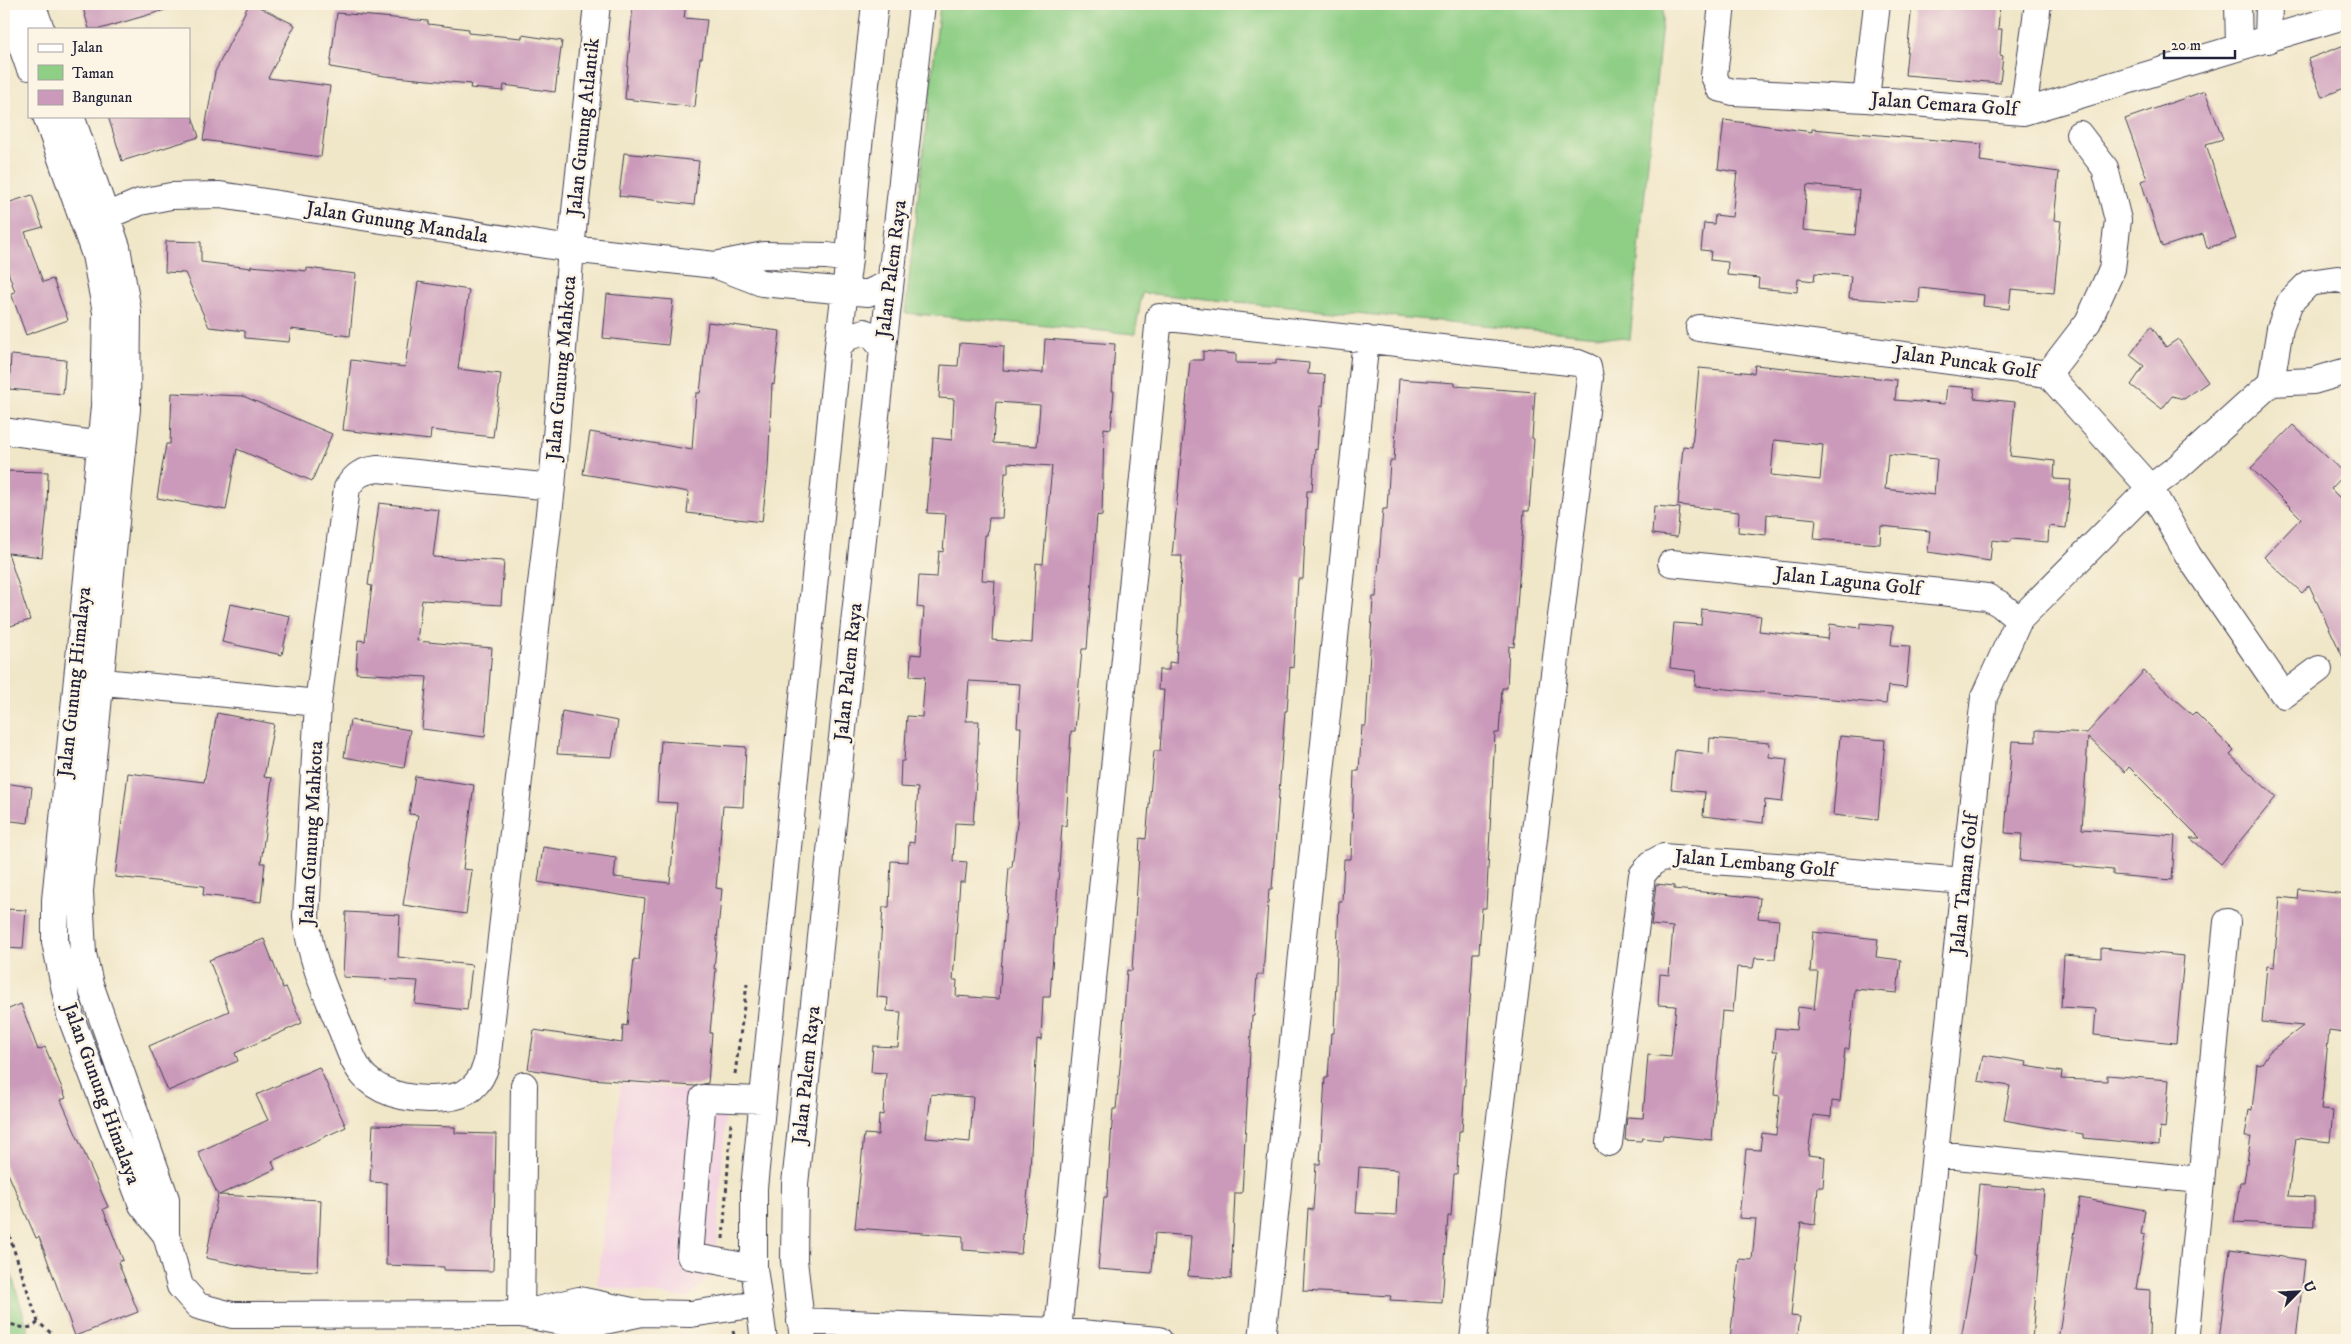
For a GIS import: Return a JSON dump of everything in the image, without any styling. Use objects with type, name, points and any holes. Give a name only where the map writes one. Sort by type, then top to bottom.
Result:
[{"type":"street","points":[[7,4],[28,64]]},
{"type":"street","points":[[32,4],[41,28]]},
{"type":"street","name":"Jalan Gunung Atlantik","points":[[571,249],[597,4]]},
{"type":"street","name":"Jalan Palem Raya","points":[[764,1340],[754,1268],[754,1188],[838,346],[849,259],[855,181],[875,4]]},
{"type":"street","name":"Jalan Palem Raya","points":[[801,1331],[794,1260],[795,1184],[890,283],[922,4]]},
{"type":"street","name":"Jalan Cemara Golf","points":[[1722,4],[1714,76],[1720,88],[1733,92],[1866,99],[2024,112],[2347,15]]},
{"type":"street","points":[[1866,99],[1877,4]]},
{"type":"street","points":[[2024,112],[2038,4]]},
{"type":"street","points":[[2238,4],[2239,47]]},
{"type":"street","points":[[2268,40],[2269,4]]},
{"type":"street","name":"Jalan Gunung Himalaya","points":[[47,118],[95,221],[117,247],[128,312],[127,409],[111,446],[87,680],[80,891],[84,954],[104,1027],[166,1198],[166,1235],[183,1291],[198,1306],[206,1310],[232,1315],[521,1314],[579,1300],[642,1313],[691,1314],[758,1304]]},
{"type":"street","name":"Jalan Gunung Himalaya","points":[[71,118],[95,221]]},
{"type":"street","points":[[2048,374],[2088,322],[2112,269],[2118,220],[2104,168],[2079,134]]},
{"type":"street","name":"Jalan Gunung Mandala","points":[[95,221],[140,202],[171,196],[220,195],[571,249],[715,265],[762,282],[868,292],[890,283]]},
{"type":"street","name":"Jalan Gunung Mahkota","points":[[552,487],[378,469],[363,471],[354,477],[347,488],[318,704],[306,916],[308,936],[324,989],[355,1064],[366,1078],[396,1096],[438,1099],[462,1094],[478,1084],[487,1062],[552,487],[571,249]]},
{"type":"street","name":"Jalan Gunung Mandala","points":[[715,265],[764,255],[826,256],[849,259]]},
{"type":"street","points":[[2150,488],[2178,467],[2271,383],[2280,328],[2290,302],[2309,283],[2338,279],[2347,281]]},
{"type":"street","points":[[1058,1331],[1159,317],[1578,362],[1588,367],[1590,378],[1473,1340]]},
{"type":"street","name":"Jalan Puncak Golf","points":[[1699,328],[2048,374],[2150,488],[2188,555],[2284,696],[2319,669]]},
{"type":"street","points":[[838,346],[848,337],[864,332],[873,336],[883,349]]},
{"type":"street","points":[[1262,1340],[1366,339]]},
{"type":"street","points":[[2271,383],[2313,381],[2347,371]]},
{"type":"street","points":[[4,431],[111,446]]},
{"type":"street","name":"Jalan Taman Golf","points":[[1915,1340],[1984,697],[2019,620],[2150,488]]},
{"type":"street","name":"Jalan Laguna Golf","points":[[1670,563],[1987,597],[2000,604],[2019,620]]},
{"type":"street","points":[[87,680],[318,704]]},
{"type":"street","name":"Jalan Lembang Golf","points":[[1608,1143],[1642,875],[1652,863],[1663,857],[1965,881]]},
{"type":"street","points":[[2186,1332],[2227,922]]},
{"type":"street","points":[[521,1314],[524,1085]]},
{"type":"street","points":[[754,1268],[690,1256],[703,1098],[762,1100]]},
{"type":"street","points":[[1935,1154],[2200,1180]]},
{"type":"street","points":[[801,1331],[1058,1331],[1095,1337],[1159,1340]]},
{"type":"path","points":[[4,1220],[38,1322],[59,1340]]},
{"type":"path","points":[[4,1322],[26,1328],[33,1327],[38,1322]]},
{"type":"shaded area","points":[[621,1083],[727,1094],[715,1271],[688,1298],[597,1286]]},
{"type":"green space","points":[[940,4],[1664,4],[1630,339],[1142,293],[1135,334],[905,313]]},
{"type":"green space","points":[[4,1249],[31,1340],[4,1340]]},
{"type":"building","points":[[82,4],[167,4],[168,9],[103,28],[89,28]]},
{"type":"building","points":[[249,4],[253,4],[295,25],[268,78],[330,86],[321,157],[203,140],[215,72]]},
{"type":"building","points":[[633,4],[686,4],[684,18],[707,20],[702,58],[700,58],[695,107],[625,99]]},
{"type":"building","points":[[1912,4],[2000,4],[1998,29],[2002,29],[2000,55],[2003,56],[2000,83],[1905,75]]},
{"type":"building","points":[[337,13],[428,21],[428,24],[469,29],[468,33],[522,38],[522,35],[562,41],[555,92],[504,85],[503,91],[470,88],[471,84],[385,76],[330,67]]},
{"type":"building","points":[[2347,44],[2347,87],[2322,97],[2308,59]]},
{"type":"building","points":[[2205,91],[2223,139],[2206,144],[2236,239],[2207,248],[2203,234],[2162,247],[2141,181],[2147,179],[2125,119]]},
{"type":"building","points":[[192,116],[199,137],[122,161],[109,118],[190,118]]},
{"type":"building","points":[[1724,120],[1812,132],[1812,129],[1982,144],[1980,161],[2059,172],[2054,220],[2061,221],[2054,293],[2011,289],[2009,309],[1983,306],[1984,295],[1920,288],[1919,303],[1849,298],[1851,276],[1815,273],[1814,281],[1798,279],[1797,292],[1758,288],[1759,278],[1727,275],[1728,262],[1710,260],[1711,251],[1701,250],[1704,223],[1714,224],[1715,215],[1732,217],[1737,172],[1718,169]],"holes":[[[1807,185],[1859,190],[1855,235],[1803,230]]]},
{"type":"building","points":[[624,153],[699,161],[694,205],[619,196]]},
{"type":"building","points":[[32,195],[43,227],[25,232],[43,282],[53,279],[68,320],[26,335],[11,293],[15,292],[4,260],[4,204]]},
{"type":"building","points":[[166,241],[201,242],[201,262],[251,268],[251,266],[307,271],[307,268],[356,274],[350,336],[291,329],[289,342],[245,338],[245,331],[209,327],[185,273],[165,272]]},
{"type":"building","points":[[418,282],[469,290],[458,369],[501,374],[493,437],[431,430],[430,440],[343,430],[351,360],[405,367]]},
{"type":"building","points":[[607,294],[673,300],[668,345],[603,338]]},
{"type":"building","points":[[708,322],[780,331],[774,385],[772,384],[768,469],[762,522],[687,513],[689,492],[583,474],[590,432],[692,450],[696,393],[700,393]]},
{"type":"building","points":[[2151,326],[2166,347],[2178,339],[2208,382],[2184,399],[2172,396],[2162,409],[2131,385],[2144,366],[2130,355]]},
{"type":"building","points":[[1045,339],[1115,344],[1111,429],[1104,428],[1102,516],[1097,515],[1087,649],[1082,649],[1075,731],[1071,731],[1066,826],[1062,825],[1050,997],[1043,997],[1041,1040],[1037,1039],[1030,1171],[1021,1254],[963,1250],[963,1236],[855,1228],[864,1134],[878,1135],[879,1114],[883,1115],[886,1073],[871,1072],[873,1046],[898,1047],[901,1012],[887,1011],[888,998],[877,997],[883,907],[889,907],[891,861],[908,862],[909,842],[914,843],[918,788],[900,787],[901,761],[904,761],[907,716],[922,717],[925,677],[910,676],[911,654],[921,655],[924,608],[917,607],[919,576],[937,577],[939,551],[943,552],[946,514],[927,513],[933,438],[952,440],[954,399],[939,398],[941,365],[958,366],[960,343],[1004,346],[1003,370],[1043,373]],"holes":[[[996,402],[1040,405],[1037,446],[993,443]],[[1008,463],[1052,466],[1043,564],[1036,563],[1032,643],[992,640],[995,581],[982,580],[985,535],[987,535],[989,518],[1002,518],[1005,473],[1008,473]],[[969,681],[1020,684],[1017,727],[1021,727],[1017,824],[1012,867],[1009,867],[999,999],[956,996],[957,980],[953,980],[960,882],[965,882],[967,862],[953,861],[955,823],[973,824],[977,766],[979,721],[966,721]],[[931,1094],[973,1097],[970,1142],[926,1138]]]},
{"type":"building","points":[[1203,351],[1236,354],[1236,363],[1276,364],[1276,360],[1309,363],[1308,374],[1325,375],[1323,406],[1320,406],[1317,450],[1315,449],[1312,491],[1307,491],[1303,579],[1298,579],[1293,668],[1290,667],[1287,711],[1285,711],[1272,889],[1269,889],[1263,975],[1257,975],[1254,1016],[1252,1016],[1242,1193],[1235,1193],[1231,1279],[1188,1276],[1191,1236],[1155,1233],[1152,1273],[1098,1269],[1104,1197],[1107,1197],[1113,1109],[1116,1109],[1127,970],[1132,971],[1140,838],[1146,839],[1154,751],[1160,751],[1164,690],[1158,690],[1159,670],[1169,670],[1169,662],[1176,663],[1182,556],[1172,556],[1190,360],[1203,360]]},
{"type":"building","points":[[11,355],[66,360],[63,394],[9,389]]},
{"type":"building","points":[[1755,365],[1897,380],[1895,400],[1945,404],[1947,386],[1975,388],[1974,398],[2015,402],[2010,456],[2055,461],[2054,479],[2071,480],[2066,528],[2049,526],[2048,542],[2012,539],[2011,542],[1992,540],[1990,561],[1928,552],[1930,531],[1881,526],[1880,544],[1814,539],[1816,519],[1767,514],[1766,535],[1738,532],[1739,512],[1678,505],[1683,446],[1692,447],[1699,368],[1754,373]],"holes":[[[1774,440],[1823,445],[1820,480],[1771,475]],[[1888,454],[1937,459],[1934,495],[1885,489]]]},
{"type":"building","points":[[1399,379],[1455,383],[1455,386],[1535,392],[1529,511],[1524,511],[1514,647],[1509,646],[1507,688],[1502,688],[1499,733],[1495,733],[1486,908],[1482,908],[1479,953],[1473,953],[1462,1131],[1459,1131],[1457,1174],[1454,1174],[1451,1216],[1448,1216],[1442,1303],[1390,1300],[1391,1296],[1303,1291],[1308,1209],[1313,1210],[1316,1164],[1320,1164],[1325,1078],[1328,1078],[1331,1033],[1334,1033],[1339,901],[1342,901],[1344,859],[1351,859],[1354,771],[1359,771],[1362,726],[1366,726],[1373,597],[1376,597],[1383,509],[1387,509],[1390,461],[1394,461]],"holes":[[[1359,1167],[1398,1170],[1396,1215],[1356,1213]]]},
{"type":"building","points":[[172,393],[243,396],[332,434],[312,481],[237,449],[226,510],[157,498],[166,444],[170,444]]},
{"type":"building","points":[[2293,425],[2345,474],[2331,489],[2347,505],[2347,666],[2309,585],[2302,593],[2264,557],[2301,518],[2251,468]]},
{"type":"building","points":[[4,471],[48,472],[47,509],[42,557],[8,553],[30,620],[4,628]]},
{"type":"building","points":[[379,503],[439,510],[433,557],[504,561],[501,605],[422,600],[417,641],[492,648],[485,737],[422,729],[427,677],[356,673],[358,640],[365,641],[372,586],[368,585]]},
{"type":"building","points":[[1654,506],[1680,508],[1677,537],[1652,534]]},
{"type":"building","points":[[230,604],[290,616],[282,655],[222,642]]},
{"type":"building","points":[[1702,609],[1761,616],[1759,631],[1828,639],[1830,624],[1860,628],[1860,623],[1893,626],[1891,645],[1910,646],[1906,688],[1888,686],[1886,704],[1695,686],[1696,671],[1670,668],[1674,623],[1701,625]]},
{"type":"building","points":[[2144,671],[2192,715],[2195,712],[2234,751],[2230,755],[2276,797],[2221,864],[2190,838],[2200,838],[2129,767],[2125,772],[2088,737],[2082,829],[2175,836],[2172,880],[2113,875],[2113,870],[2020,861],[2022,834],[2005,833],[2012,741],[2036,742],[2036,730],[2087,733]]},
{"type":"building","points":[[562,711],[618,721],[612,757],[557,754]]},
{"type":"building","points":[[217,713],[274,724],[264,777],[272,778],[261,863],[265,863],[261,902],[203,895],[204,886],[115,877],[128,773],[204,782]]},
{"type":"building","points":[[350,720],[410,730],[404,768],[344,757]]},
{"type":"building","points":[[1840,736],[1885,740],[1878,820],[1833,815]]},
{"type":"building","points":[[1710,738],[1770,743],[1769,757],[1787,759],[1782,802],[1765,800],[1763,823],[1703,816],[1705,792],[1671,789],[1675,750],[1709,754]]},
{"type":"building","points":[[661,741],[746,747],[743,807],[723,806],[716,888],[722,889],[714,969],[716,969],[710,1033],[712,1033],[708,1083],[695,1086],[589,1079],[528,1069],[534,1030],[622,1043],[623,1025],[627,1026],[634,959],[639,960],[645,899],[538,882],[543,847],[616,858],[614,877],[670,883],[677,803],[657,802]]},
{"type":"building","points":[[415,776],[474,785],[463,869],[472,870],[466,914],[403,905],[418,815],[409,814]]},
{"type":"building","points":[[4,783],[32,787],[28,823],[4,820]]},
{"type":"building","points":[[1656,884],[1674,886],[1674,889],[1760,898],[1758,918],[1779,920],[1775,959],[1755,958],[1753,968],[1737,967],[1733,1012],[1722,1011],[1712,1140],[1663,1135],[1662,1140],[1642,1138],[1641,1141],[1625,1140],[1627,1117],[1643,1118],[1648,1055],[1671,1057],[1676,1006],[1658,1005],[1660,974],[1669,975],[1673,927],[1651,925]]},
{"type":"building","points":[[2298,889],[2347,894],[2347,987],[2343,1033],[2329,1031],[2321,1110],[2333,1111],[2330,1142],[2296,1138],[2288,1196],[2314,1197],[2314,1226],[2234,1222],[2240,1182],[2244,1182],[2251,1137],[2245,1137],[2249,1109],[2252,1110],[2257,1064],[2261,1065],[2269,1052],[2303,1026],[2262,1022],[2267,966],[2274,967],[2280,897],[2297,899]]},
{"type":"building","points":[[4,909],[26,910],[23,949],[4,948]]},
{"type":"building","points":[[346,912],[400,915],[398,957],[472,965],[467,1010],[415,1004],[418,981],[343,977]]},
{"type":"building","points":[[1813,932],[1878,939],[1876,957],[1901,960],[1897,993],[1855,989],[1849,1049],[1845,1049],[1840,1102],[1832,1101],[1831,1117],[1813,1115],[1808,1155],[1825,1157],[1823,1187],[1818,1187],[1815,1225],[1801,1223],[1791,1316],[1800,1317],[1797,1340],[1730,1340],[1739,1259],[1752,1260],[1756,1219],[1739,1218],[1746,1149],[1760,1150],[1762,1133],[1776,1135],[1780,1096],[1774,1095],[1778,1051],[1773,1051],[1775,1028],[1796,1030],[1798,1007],[1814,1009],[1818,972],[1810,972]]},
{"type":"building","points":[[264,939],[283,988],[286,987],[302,1023],[235,1053],[238,1061],[168,1091],[149,1046],[229,1011],[209,960]]},
{"type":"building","points":[[2101,948],[2184,956],[2176,1043],[2094,1035],[2096,1009],[2061,1007],[2064,955],[2101,958]]},
{"type":"building","points":[[21,1004],[38,1050],[45,1047],[66,1098],[61,1100],[108,1207],[103,1209],[123,1260],[118,1262],[138,1312],[75,1336],[39,1237],[36,1238],[4,1164],[4,1011]]},
{"type":"building","points":[[1983,1055],[2027,1062],[2026,1066],[2062,1072],[2061,1079],[2107,1081],[2107,1075],[2169,1080],[2165,1128],[2160,1127],[2159,1145],[2083,1138],[2083,1134],[2004,1120],[2010,1086],[1978,1081]]},
{"type":"building","points":[[319,1067],[346,1127],[272,1161],[275,1169],[219,1195],[321,1200],[318,1271],[260,1269],[206,1258],[218,1195],[198,1152],[268,1120],[256,1095]]},
{"type":"building","points":[[373,1125],[455,1127],[455,1133],[496,1134],[493,1271],[444,1270],[444,1267],[386,1265],[387,1183],[370,1182]]},
{"type":"building","points":[[1979,1184],[2044,1190],[2032,1340],[1961,1340],[1975,1255],[1973,1255]]},
{"type":"building","points":[[2080,1198],[2145,1210],[2141,1234],[2145,1235],[2136,1289],[2150,1290],[2149,1340],[2058,1340]]},
{"type":"building","points":[[2230,1250],[2305,1260],[2296,1340],[2219,1340]]}]
